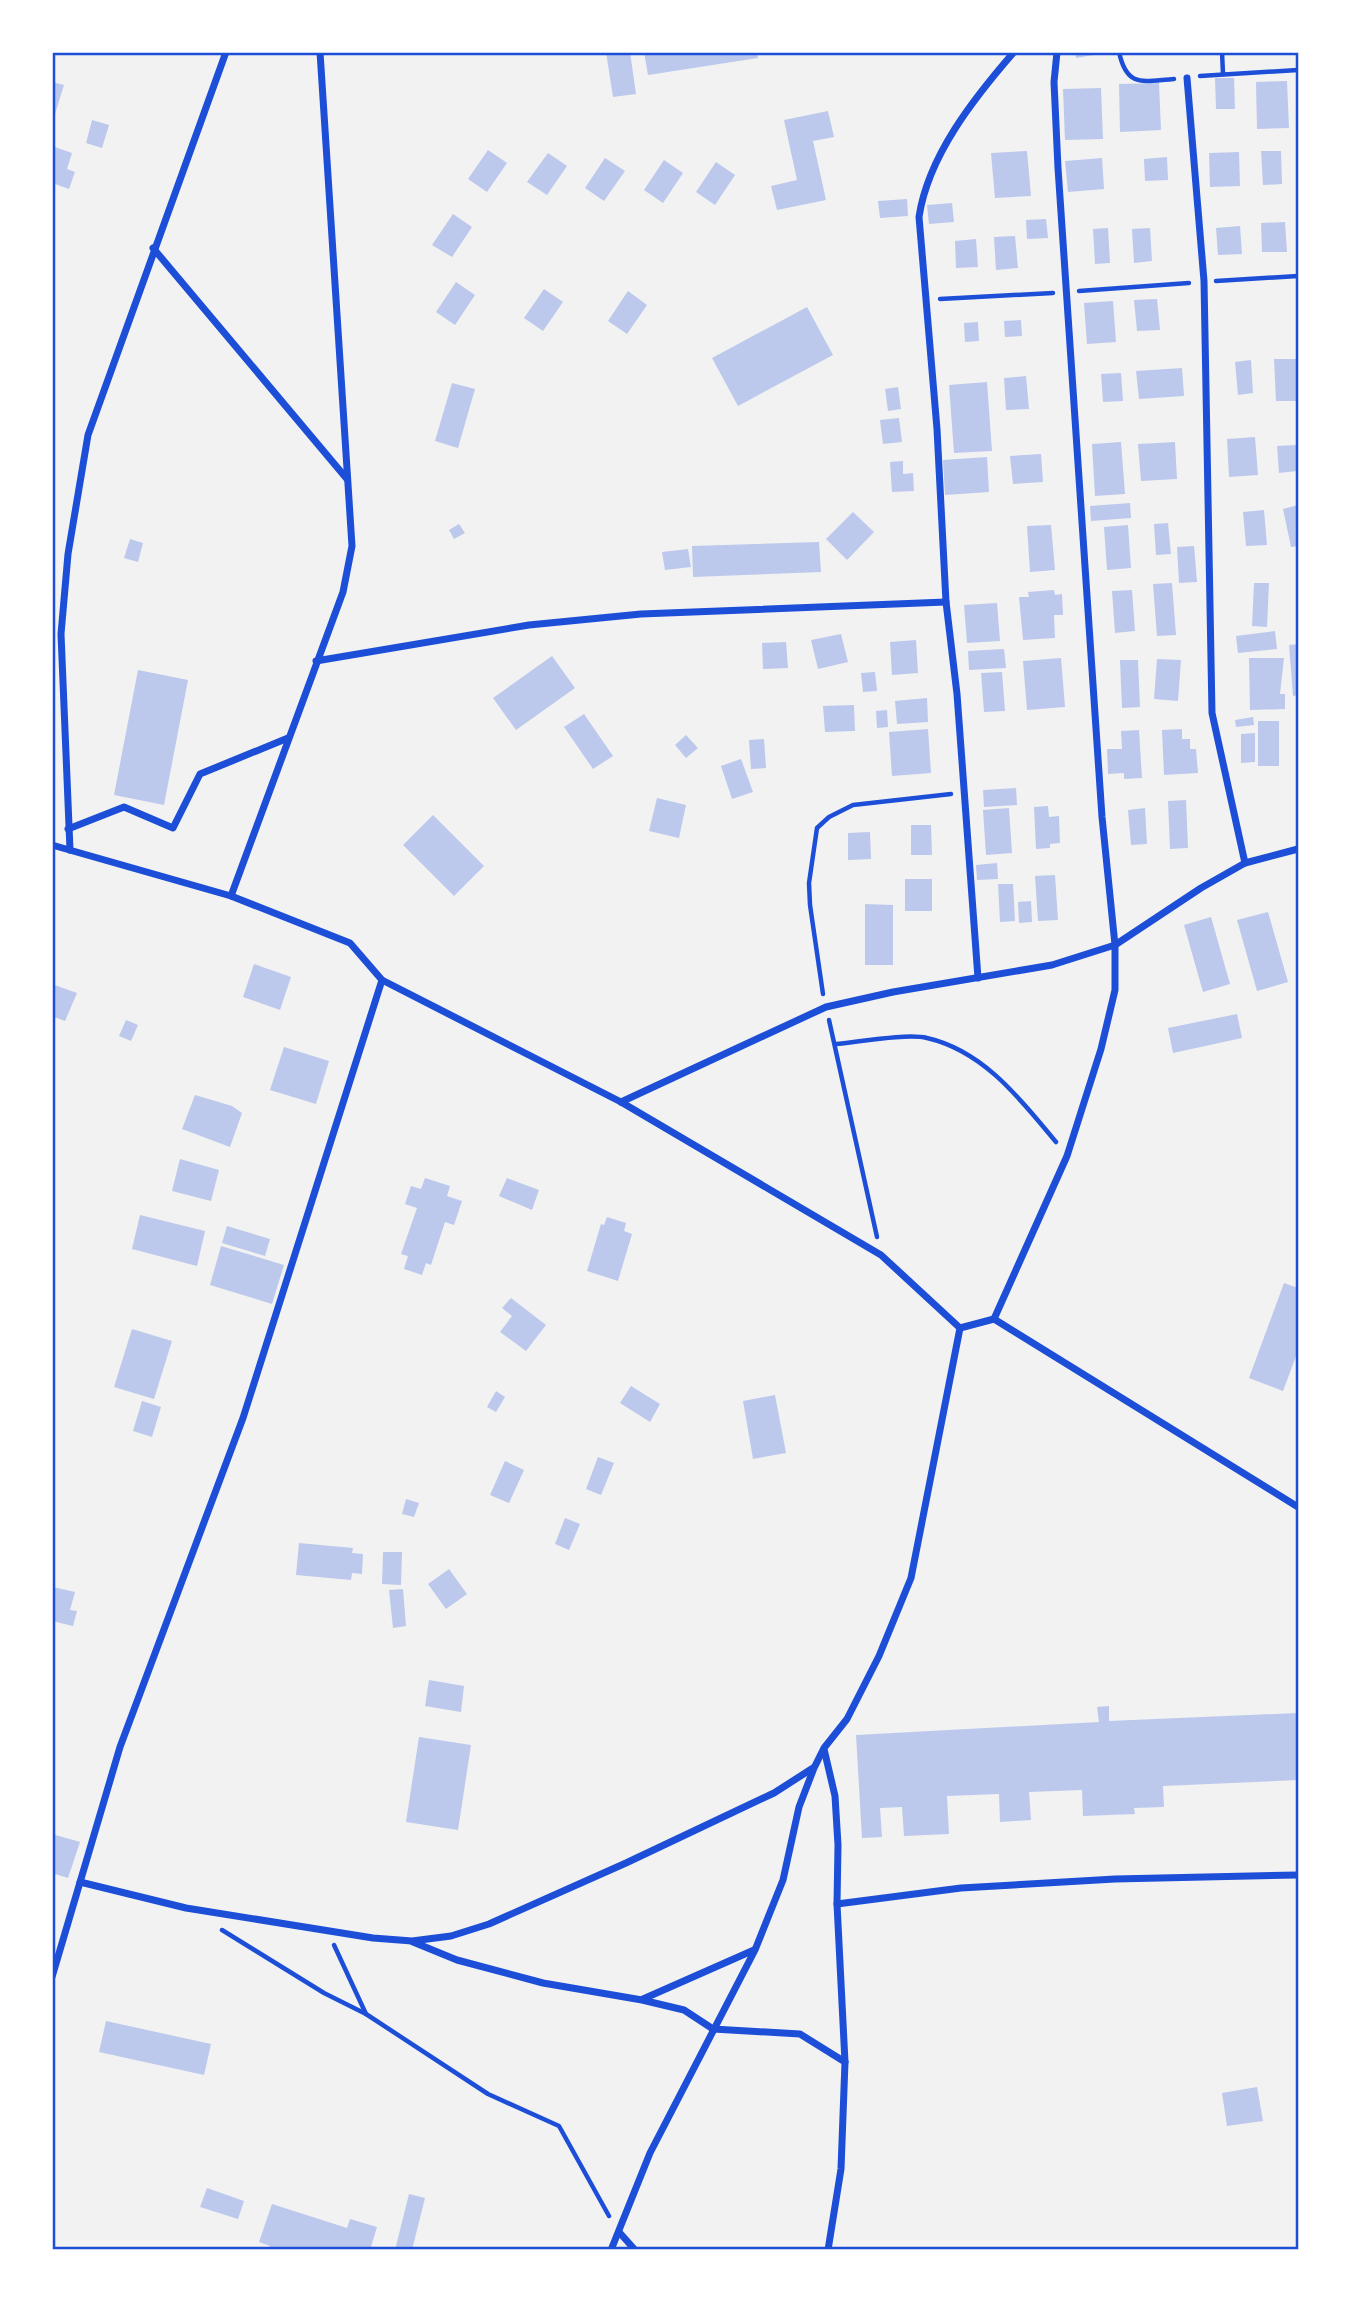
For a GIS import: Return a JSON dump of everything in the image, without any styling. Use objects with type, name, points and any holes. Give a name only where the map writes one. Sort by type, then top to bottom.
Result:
[{"type":"street","points":[[70,850],[61,634],[68,554],[88,435],[153,248],[226,52]]},
{"type":"street","points":[[231,896],[343,592],[352,546],[320,52]]},
{"type":"street","points":[[978,978],[962,792],[957,694],[946,601],[928,300],[919,217],[923,194],[953,135],[1014,52]]},
{"type":"street","points":[[994,1319],[1068,1156],[1101,1049],[1115,990],[1115,945],[1102,817],[1058,168],[1054,82],[1056,52]]},
{"type":"street","points":[[1187,78],[1204,282],[1212,713],[1245,863]]},
{"type":"street","points":[[153,248],[348,480]]},
{"type":"street","points":[[316,661],[529,625],[642,614],[946,601]]},
{"type":"street","points":[[68,829],[124,807],[173,828],[200,774],[288,738]]},
{"type":"street","points":[[52,845],[231,896],[350,943],[382,980],[621,1102],[881,1255],[960,1328]]},
{"type":"street","points":[[621,1102],[826,1007],[1052,965],[1115,945],[1201,888],[1245,863],[1298,849]]},
{"type":"street","points":[[52,1977],[120,1747],[243,1418],[382,980]]},
{"type":"street","points":[[960,1328],[994,1319],[1298,1507]]},
{"type":"street","points":[[611,2249],[650,2153],[755,1950],[783,1880],[799,1807],[814,1768],[824,1748],[847,1719],[879,1656],[911,1578],[960,1328]]},
{"type":"street","points":[[824,1748],[835,1796],[845,2062],[841,2169],[828,2249]]},
{"type":"street","points":[[412,1941],[451,1936],[489,1924],[733,1814],[814,1768]]},
{"type":"street","points":[[837,1904],[961,1888],[1298,1875]]},
{"type":"street","points":[[80,1882],[186,1908],[412,1941],[457,1960],[543,1983],[684,2010],[713,2029],[800,2034],[845,2062]]},
{"type":"street","points":[[642,2000],[755,1950]]},
{"type":"street","points":[[619,2232],[635,2249]]},
{"type":"path","points":[[1222,52],[1223,74]]},
{"type":"path","points":[[928,300],[1298,276]]},
{"type":"path","points":[[881,1255],[826,1007],[810,905],[809,883],[817,828],[829,817],[853,805],[962,792]]},
{"type":"path","points":[[836,1044],[926,1037],[962,1052],[1008,1084],[1068,1156]]},
{"type":"path","points":[[221,1929],[324,1993],[366,2014],[506,2105],[536,2113],[559,2126],[587,2181],[619,2232]]},
{"type":"path","points":[[327,1929],[366,2014]]},
{"type":"building","points":[[606,52],[630,52],[636,94],[613,97]]},
{"type":"building","points":[[644,52],[757,52],[758,58],[648,75]]},
{"type":"building","points":[[1075,52],[1099,52],[1099,54],[1076,58]]},
{"type":"building","points":[[1215,78],[1234,78],[1235,109],[1216,109]]},
{"type":"building","points":[[1287,81],[1289,128],[1257,129],[1256,82]]},
{"type":"building","points":[[52,82],[64,85],[55,114],[52,113]]},
{"type":"building","points":[[1159,83],[1161,130],[1120,132],[1119,84]]},
{"type":"building","points":[[1101,88],[1103,139],[1065,140],[1063,89]]},
{"type":"building","points":[[828,111],[834,137],[813,141],[826,200],[777,210],[771,186],[797,180],[784,120]]},
{"type":"building","points":[[92,120],[109,125],[102,148],[86,143]]},
{"type":"building","points":[[52,146],[72,153],[67,169],[75,172],[69,189],[52,183]]},
{"type":"building","points":[[488,150],[507,163],[487,192],[468,179]]},
{"type":"building","points":[[1027,151],[1031,196],[995,198],[991,153]]},
{"type":"building","points":[[1261,151],[1281,151],[1282,184],[1263,185]]},
{"type":"building","points":[[1239,152],[1240,186],[1210,187],[1209,153]]},
{"type":"building","points":[[548,153],[567,166],[547,195],[527,182]]},
{"type":"building","points":[[1167,157],[1168,180],[1145,181],[1144,159]]},
{"type":"building","points":[[605,158],[625,171],[604,201],[585,188]]},
{"type":"building","points":[[1102,158],[1104,189],[1068,192],[1065,161]]},
{"type":"building","points":[[664,160],[683,173],[663,203],[644,190]]},
{"type":"building","points":[[716,162],[735,175],[715,205],[696,192]]},
{"type":"building","points":[[907,199],[908,216],[880,218],[878,201]]},
{"type":"building","points":[[952,203],[954,222],[929,224],[927,205]]},
{"type":"building","points":[[453,214],[472,227],[452,257],[432,245]]},
{"type":"building","points":[[1046,219],[1048,238],[1027,239],[1026,220]]},
{"type":"building","points":[[1285,222],[1287,252],[1262,252],[1261,223]]},
{"type":"building","points":[[1240,226],[1242,254],[1218,255],[1216,228]]},
{"type":"building","points":[[1108,228],[1110,263],[1095,264],[1093,229]]},
{"type":"building","points":[[1150,228],[1152,261],[1134,263],[1132,229]]},
{"type":"building","points":[[1015,236],[1018,268],[996,270],[994,237]]},
{"type":"building","points":[[976,239],[978,267],[956,268],[955,241]]},
{"type":"building","points":[[456,282],[475,295],[455,325],[436,312]]},
{"type":"building","points":[[544,289],[563,302],[543,331],[524,318]]},
{"type":"building","points":[[628,291],[647,305],[627,334],[608,321]]},
{"type":"building","points":[[1157,299],[1160,330],[1137,331],[1134,300]]},
{"type":"building","points":[[1113,301],[1116,342],[1087,344],[1084,303]]},
{"type":"building","points":[[807,307],[833,355],[738,406],[712,358]]},
{"type":"building","points":[[1021,320],[1022,336],[1005,337],[1004,321]]},
{"type":"building","points":[[978,322],[979,341],[965,342],[964,323]]},
{"type":"building","points":[[1274,359],[1296,359],[1298,401],[1276,401]]},
{"type":"building","points":[[1251,360],[1253,393],[1238,395],[1235,362]]},
{"type":"building","points":[[1182,368],[1184,396],[1139,399],[1136,371]]},
{"type":"building","points":[[1121,373],[1123,401],[1103,402],[1101,374]]},
{"type":"building","points":[[1026,376],[1029,409],[1006,410],[1004,378]]},
{"type":"building","points":[[987,382],[992,451],[954,453],[949,385]]},
{"type":"building","points":[[452,383],[475,389],[458,448],[435,441]]},
{"type":"building","points":[[898,387],[901,409],[888,411],[885,389]]},
{"type":"building","points":[[899,418],[902,442],[883,444],[880,420]]},
{"type":"building","points":[[1255,437],[1258,475],[1229,477],[1227,439]]},
{"type":"building","points":[[1121,442],[1125,494],[1095,496],[1092,444]]},
{"type":"building","points":[[1175,442],[1177,479],[1141,481],[1138,444]]},
{"type":"building","points":[[1296,445],[1297,471],[1279,473],[1277,446]]},
{"type":"building","points":[[1041,454],[1043,482],[1013,484],[1010,456]]},
{"type":"building","points":[[987,457],[989,492],[945,495],[943,460]]},
{"type":"building","points":[[903,461],[903,474],[913,473],[914,491],[892,492],[890,462]]},
{"type":"building","points":[[1130,503],[1131,518],[1091,521],[1090,506]]},
{"type":"building","points":[[1298,505],[1298,546],[1291,547],[1283,509]]},
{"type":"building","points":[[1264,510],[1267,545],[1246,546],[1243,512]]},
{"type":"building","points":[[853,512],[874,532],[847,560],[826,539]]},
{"type":"building","points":[[1168,523],[1171,554],[1156,555],[1154,524]]},
{"type":"building","points":[[459,524],[465,533],[454,539],[449,530]]},
{"type":"building","points":[[1051,525],[1055,570],[1030,572],[1027,526]]},
{"type":"building","points":[[1128,525],[1131,568],[1107,570],[1104,527]]},
{"type":"building","points":[[130,539],[143,543],[138,562],[124,558]]},
{"type":"building","points":[[819,542],[821,572],[693,577],[692,546]]},
{"type":"building","points":[[1194,546],[1197,582],[1179,583],[1177,547]]},
{"type":"building","points":[[688,549],[691,567],[665,570],[662,552]]},
{"type":"building","points":[[1172,583],[1176,635],[1157,636],[1153,584]]},
{"type":"building","points":[[1254,583],[1269,583],[1267,627],[1252,626]]},
{"type":"building","points":[[1054,590],[1055,595],[1062,594],[1063,615],[1054,615],[1055,638],[1023,640],[1019,597],[1029,597],[1028,592]]},
{"type":"building","points":[[1132,590],[1135,631],[1115,633],[1112,591]]},
{"type":"building","points":[[997,603],[1000,641],[967,643],[964,605]]},
{"type":"building","points":[[1275,631],[1277,649],[1238,653],[1236,636]]},
{"type":"building","points":[[841,634],[848,662],[818,669],[811,640]]},
{"type":"building","points":[[916,640],[918,673],[892,675],[890,642]]},
{"type":"building","points":[[786,642],[788,668],[763,669],[762,643]]},
{"type":"building","points":[[1298,644],[1298,695],[1293,696],[1289,645]]},
{"type":"building","points":[[1004,649],[1006,668],[969,670],[968,651]]},
{"type":"building","points":[[552,656],[575,688],[516,730],[493,698]]},
{"type":"building","points":[[1061,658],[1065,707],[1027,710],[1023,661]]},
{"type":"building","points":[[1249,658],[1284,658],[1280,694],[1285,694],[1285,709],[1250,710]]},
{"type":"building","points":[[1157,659],[1181,660],[1178,701],[1154,699]]},
{"type":"building","points":[[1120,660],[1138,660],[1140,707],[1122,708]]},
{"type":"building","points":[[138,670],[188,680],[164,805],[114,795]]},
{"type":"building","points":[[875,672],[877,691],[863,692],[861,673]]},
{"type":"building","points":[[1002,672],[1005,711],[984,712],[981,673]]},
{"type":"building","points":[[927,698],[928,722],[897,724],[895,701]]},
{"type":"building","points":[[854,705],[855,731],[825,732],[823,706]]},
{"type":"building","points":[[887,710],[888,727],[877,728],[876,711]]},
{"type":"building","points":[[584,714],[613,756],[593,769],[564,727]]},
{"type":"building","points":[[1253,717],[1254,725],[1236,727],[1235,720]]},
{"type":"building","points":[[1258,721],[1279,721],[1279,766],[1258,766]]},
{"type":"building","points":[[928,729],[931,773],[892,776],[889,732]]},
{"type":"building","points":[[1182,729],[1182,739],[1190,739],[1190,749],[1196,749],[1198,773],[1164,775],[1162,730]]},
{"type":"building","points":[[1139,730],[1142,778],[1124,779],[1124,773],[1108,774],[1107,749],[1122,749],[1121,731]]},
{"type":"building","points":[[1255,733],[1255,762],[1241,763],[1241,734]]},
{"type":"building","points":[[686,735],[698,748],[686,758],[675,745]]},
{"type":"building","points":[[764,739],[766,768],[751,769],[749,740]]},
{"type":"building","points":[[741,759],[753,792],[732,799],[721,766]]},
{"type":"building","points":[[1016,788],[1017,805],[984,807],[983,790]]},
{"type":"building","points":[[657,798],[686,805],[679,838],[649,831]]},
{"type":"building","points":[[1186,800],[1188,848],[1170,849],[1168,801]]},
{"type":"building","points":[[1048,806],[1049,817],[1059,816],[1060,843],[1050,844],[1050,848],[1036,849],[1034,807]]},
{"type":"building","points":[[1009,808],[1012,853],[986,855],[983,810]]},
{"type":"building","points":[[1145,808],[1147,844],[1131,845],[1128,810]]},
{"type":"building","points":[[433,815],[484,866],[454,896],[403,845]]},
{"type":"building","points":[[911,825],[931,825],[932,855],[911,855]]},
{"type":"building","points":[[870,832],[871,859],[848,860],[848,833]]},
{"type":"building","points":[[997,863],[998,879],[977,880],[976,865]]},
{"type":"building","points":[[1055,875],[1058,920],[1038,921],[1035,876]]},
{"type":"building","points":[[905,879],[932,879],[932,911],[905,911]]},
{"type":"building","points":[[998,884],[1013,884],[1015,921],[1000,922]]},
{"type":"building","points":[[1031,901],[1032,922],[1019,923],[1018,902]]},
{"type":"building","points":[[865,904],[893,905],[893,965],[865,965]]},
{"type":"building","points":[[1268,912],[1288,982],[1257,991],[1237,920]]},
{"type":"building","points":[[1211,917],[1230,984],[1203,992],[1184,925]]},
{"type":"building","points":[[254,964],[291,977],[280,1010],[243,997]]},
{"type":"building","points":[[52,984],[77,993],[65,1021],[52,1016]]},
{"type":"building","points":[[1237,1014],[1242,1038],[1173,1053],[1168,1028]]},
{"type":"building","points":[[126,1020],[138,1025],[131,1041],[119,1036]]},
{"type":"building","points":[[284,1047],[329,1061],[316,1104],[270,1090]]},
{"type":"building","points":[[195,1095],[232,1106],[242,1113],[230,1147],[182,1129]]},
{"type":"building","points":[[180,1159],[219,1170],[211,1201],[172,1191]]},
{"type":"building","points":[[425,1178],[450,1186],[447,1196],[462,1201],[454,1225],[445,1222],[431,1265],[426,1263],[422,1275],[404,1269],[408,1256],[401,1254],[417,1208],[405,1204],[411,1186],[421,1189]]},
{"type":"building","points":[[507,1178],[539,1190],[532,1210],[499,1196]]},
{"type":"building","points":[[140,1215],[205,1231],[197,1266],[132,1249]]},
{"type":"building","points":[[607,1217],[626,1223],[624,1231],[632,1234],[618,1281],[587,1271],[601,1224],[604,1225]]},
{"type":"building","points":[[227,1226],[270,1239],[265,1256],[222,1243]]},
{"type":"building","points":[[221,1246],[284,1265],[272,1304],[210,1285]]},
{"type":"building","points":[[1284,1283],[1298,1288],[1298,1351],[1283,1391],[1249,1378]]},
{"type":"building","points":[[511,1298],[546,1325],[526,1351],[500,1332],[512,1316],[502,1308]]},
{"type":"building","points":[[132,1329],[172,1341],[154,1399],[114,1387]]},
{"type":"building","points":[[631,1386],[660,1404],[650,1422],[620,1403]]},
{"type":"building","points":[[496,1391],[505,1397],[496,1412],[487,1407]]},
{"type":"building","points":[[775,1395],[786,1453],[753,1459],[743,1401]]},
{"type":"building","points":[[142,1401],[161,1407],[152,1437],[133,1431]]},
{"type":"building","points":[[598,1457],[614,1463],[601,1495],[586,1489]]},
{"type":"building","points":[[505,1461],[524,1470],[509,1503],[490,1495]]},
{"type":"building","points":[[406,1499],[419,1503],[414,1517],[402,1514]]},
{"type":"building","points":[[565,1518],[580,1524],[569,1550],[555,1544]]},
{"type":"building","points":[[299,1543],[353,1548],[352,1553],[363,1554],[362,1574],[352,1573],[351,1580],[296,1575]]},
{"type":"building","points":[[383,1552],[402,1552],[401,1585],[382,1584]]},
{"type":"building","points":[[449,1569],[467,1594],[446,1609],[428,1584]]},
{"type":"building","points":[[53,1587],[75,1592],[70,1610],[77,1611],[73,1626],[52,1621]]},
{"type":"building","points":[[403,1589],[406,1626],[393,1628],[389,1590]]},
{"type":"building","points":[[429,1680],[464,1686],[461,1712],[425,1706]]},
{"type":"building","points":[[1109,1706],[1109,1721],[1298,1713],[1298,1780],[1163,1786],[1164,1807],[1134,1808],[1135,1814],[1083,1816],[1082,1790],[1029,1792],[1031,1820],[1000,1822],[999,1794],[947,1796],[949,1834],[904,1836],[902,1807],[880,1808],[882,1837],[862,1838],[856,1735],[1099,1722],[1097,1707]]},
{"type":"building","points":[[419,1737],[471,1745],[458,1830],[406,1822]]},
{"type":"building","points":[[52,1834],[80,1842],[68,1878],[52,1873]]},
{"type":"building","points":[[106,2021],[211,2044],[204,2075],[99,2052]]},
{"type":"building","points":[[1257,2087],[1263,2121],[1227,2126],[1222,2093]]},
{"type":"building","points":[[207,2188],[244,2201],[238,2219],[200,2207]]},
{"type":"building","points":[[409,2194],[425,2198],[412,2250],[395,2250]]},
{"type":"building","points":[[272,2204],[347,2228],[350,2219],[377,2227],[370,2250],[269,2250],[270,2246],[259,2242]]}]
